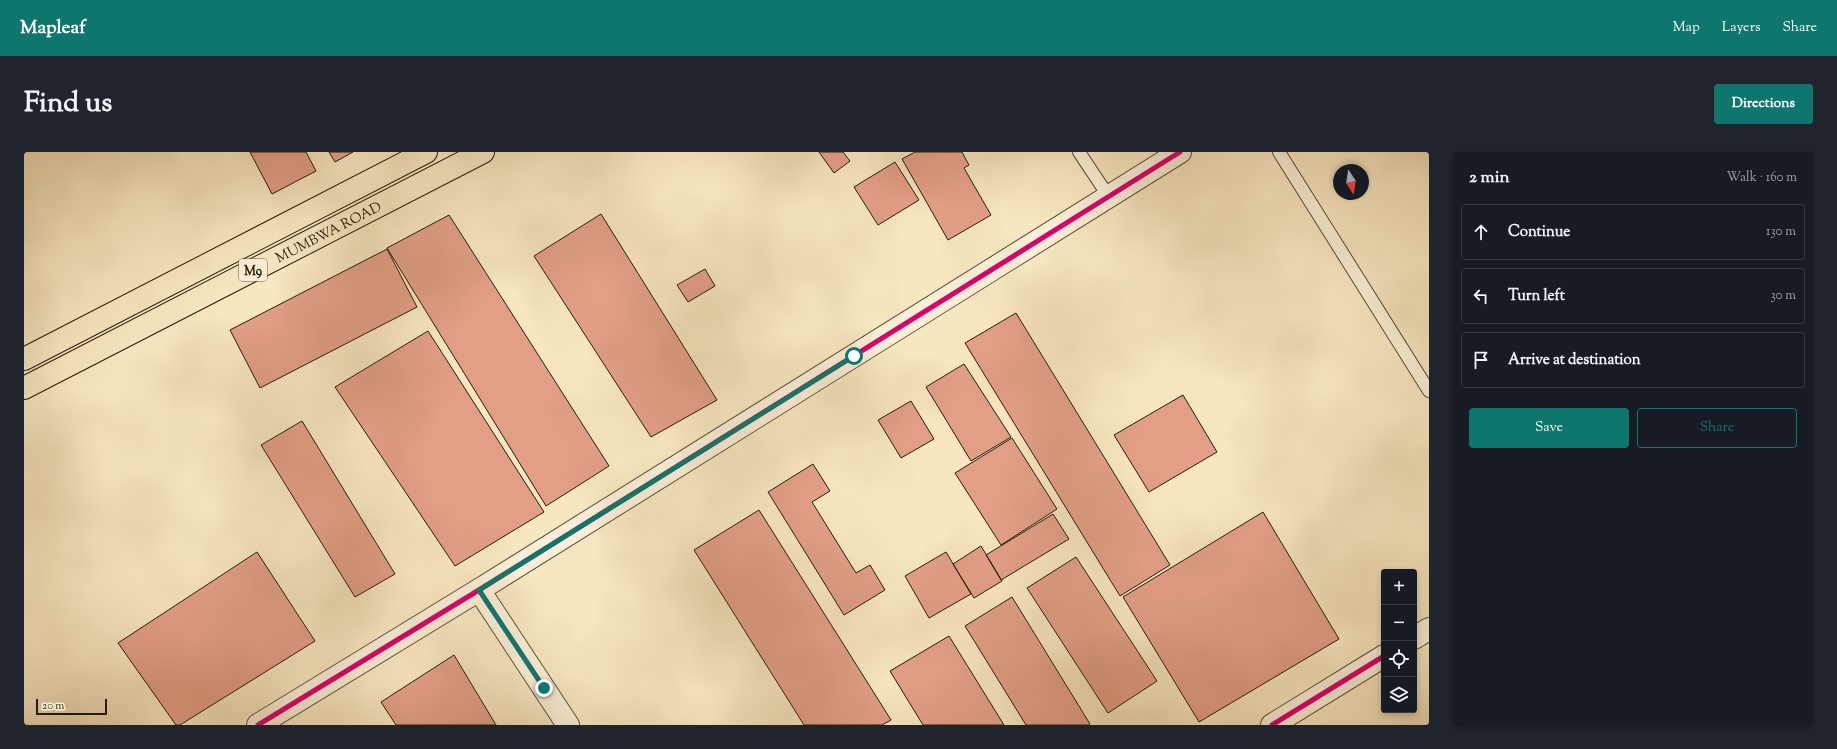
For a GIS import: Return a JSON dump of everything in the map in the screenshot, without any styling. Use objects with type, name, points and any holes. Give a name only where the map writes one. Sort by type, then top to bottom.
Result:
[{"type":"main road","name":"MUMBWA ROAD","points":[[24,358],[426,152]]},
{"type":"main road","name":"MUMBWA ROAD","points":[[24,388],[483,152]]},
{"type":"street","points":[[258,725],[479,590],[1180,152]]},
{"type":"street","points":[[479,590],[568,725]]},
{"type":"street","points":[[1417,636],[1429,629]]},
{"type":"street","points":[[1272,725],[1381,658]]},
{"type":"lane","points":[[1079,152],[1109,197]]},
{"type":"lane","points":[[1279,152],[1429,391]]},
{"type":"building","points":[[250,152],[306,152],[316,171],[272,194]]},
{"type":"building","points":[[329,152],[353,152],[335,162]]},
{"type":"building","points":[[819,152],[843,152],[850,161],[834,173]]},
{"type":"building","points":[[915,152],[962,152],[969,165],[964,168],[991,215],[948,240],[902,159]]},
{"type":"building","points":[[895,162],[919,200],[878,225],[854,187]]},
{"type":"building","points":[[601,214],[717,400],[651,437],[534,256]]},
{"type":"building","points":[[449,215],[609,466],[546,506],[387,248]]},
{"type":"building","points":[[387,249],[417,307],[260,388],[230,330]]},
{"type":"building","points":[[705,269],[715,286],[688,302],[677,285]]},
{"type":"building","points":[[1016,313],[1170,565],[1120,596],[965,343]]},
{"type":"building","points":[[428,331],[544,512],[455,566],[335,387]]},
{"type":"building","points":[[964,364],[1011,437],[971,461],[926,387]]},
{"type":"building","points":[[1183,395],[1217,452],[1149,492],[1114,435]]},
{"type":"building","points":[[911,401],[934,439],[901,458],[878,420]]},
{"type":"building","points":[[302,421],[395,574],[355,597],[261,445]]},
{"type":"building","points":[[1012,438],[1057,509],[1001,545],[955,473]]},
{"type":"building","points":[[813,464],[830,491],[812,502],[856,573],[870,565],[885,590],[844,615],[768,492]]},
{"type":"building","points":[[759,510],[891,720],[882,725],[804,725],[694,550]]},
{"type":"building","points":[[1263,512],[1339,639],[1199,722],[1123,597]]},
{"type":"building","points":[[1053,514],[1069,539],[1001,580],[986,555]]},
{"type":"building","points":[[981,546],[1002,581],[974,598],[953,564]]},
{"type":"building","points":[[257,552],[315,641],[180,725],[176,725],[118,643]]},
{"type":"building","points":[[946,552],[971,594],[929,618],[905,576]]},
{"type":"building","points":[[1076,557],[1157,681],[1108,713],[1027,588]]},
{"type":"building","points":[[1012,597],[1090,724],[1089,725],[1026,725],[965,626]]},
{"type":"building","points":[[949,636],[1004,725],[923,725],[890,671]]},
{"type":"building","points":[[454,655],[496,725],[396,725],[381,702]]},
{"type":"cycle path","points":[[258,725],[479,590],[1180,152]]},
{"type":"cycle path","points":[[1272,725],[1381,658]]},
{"type":"route","points":[[544,688],[479,590],[854,356]]}]
